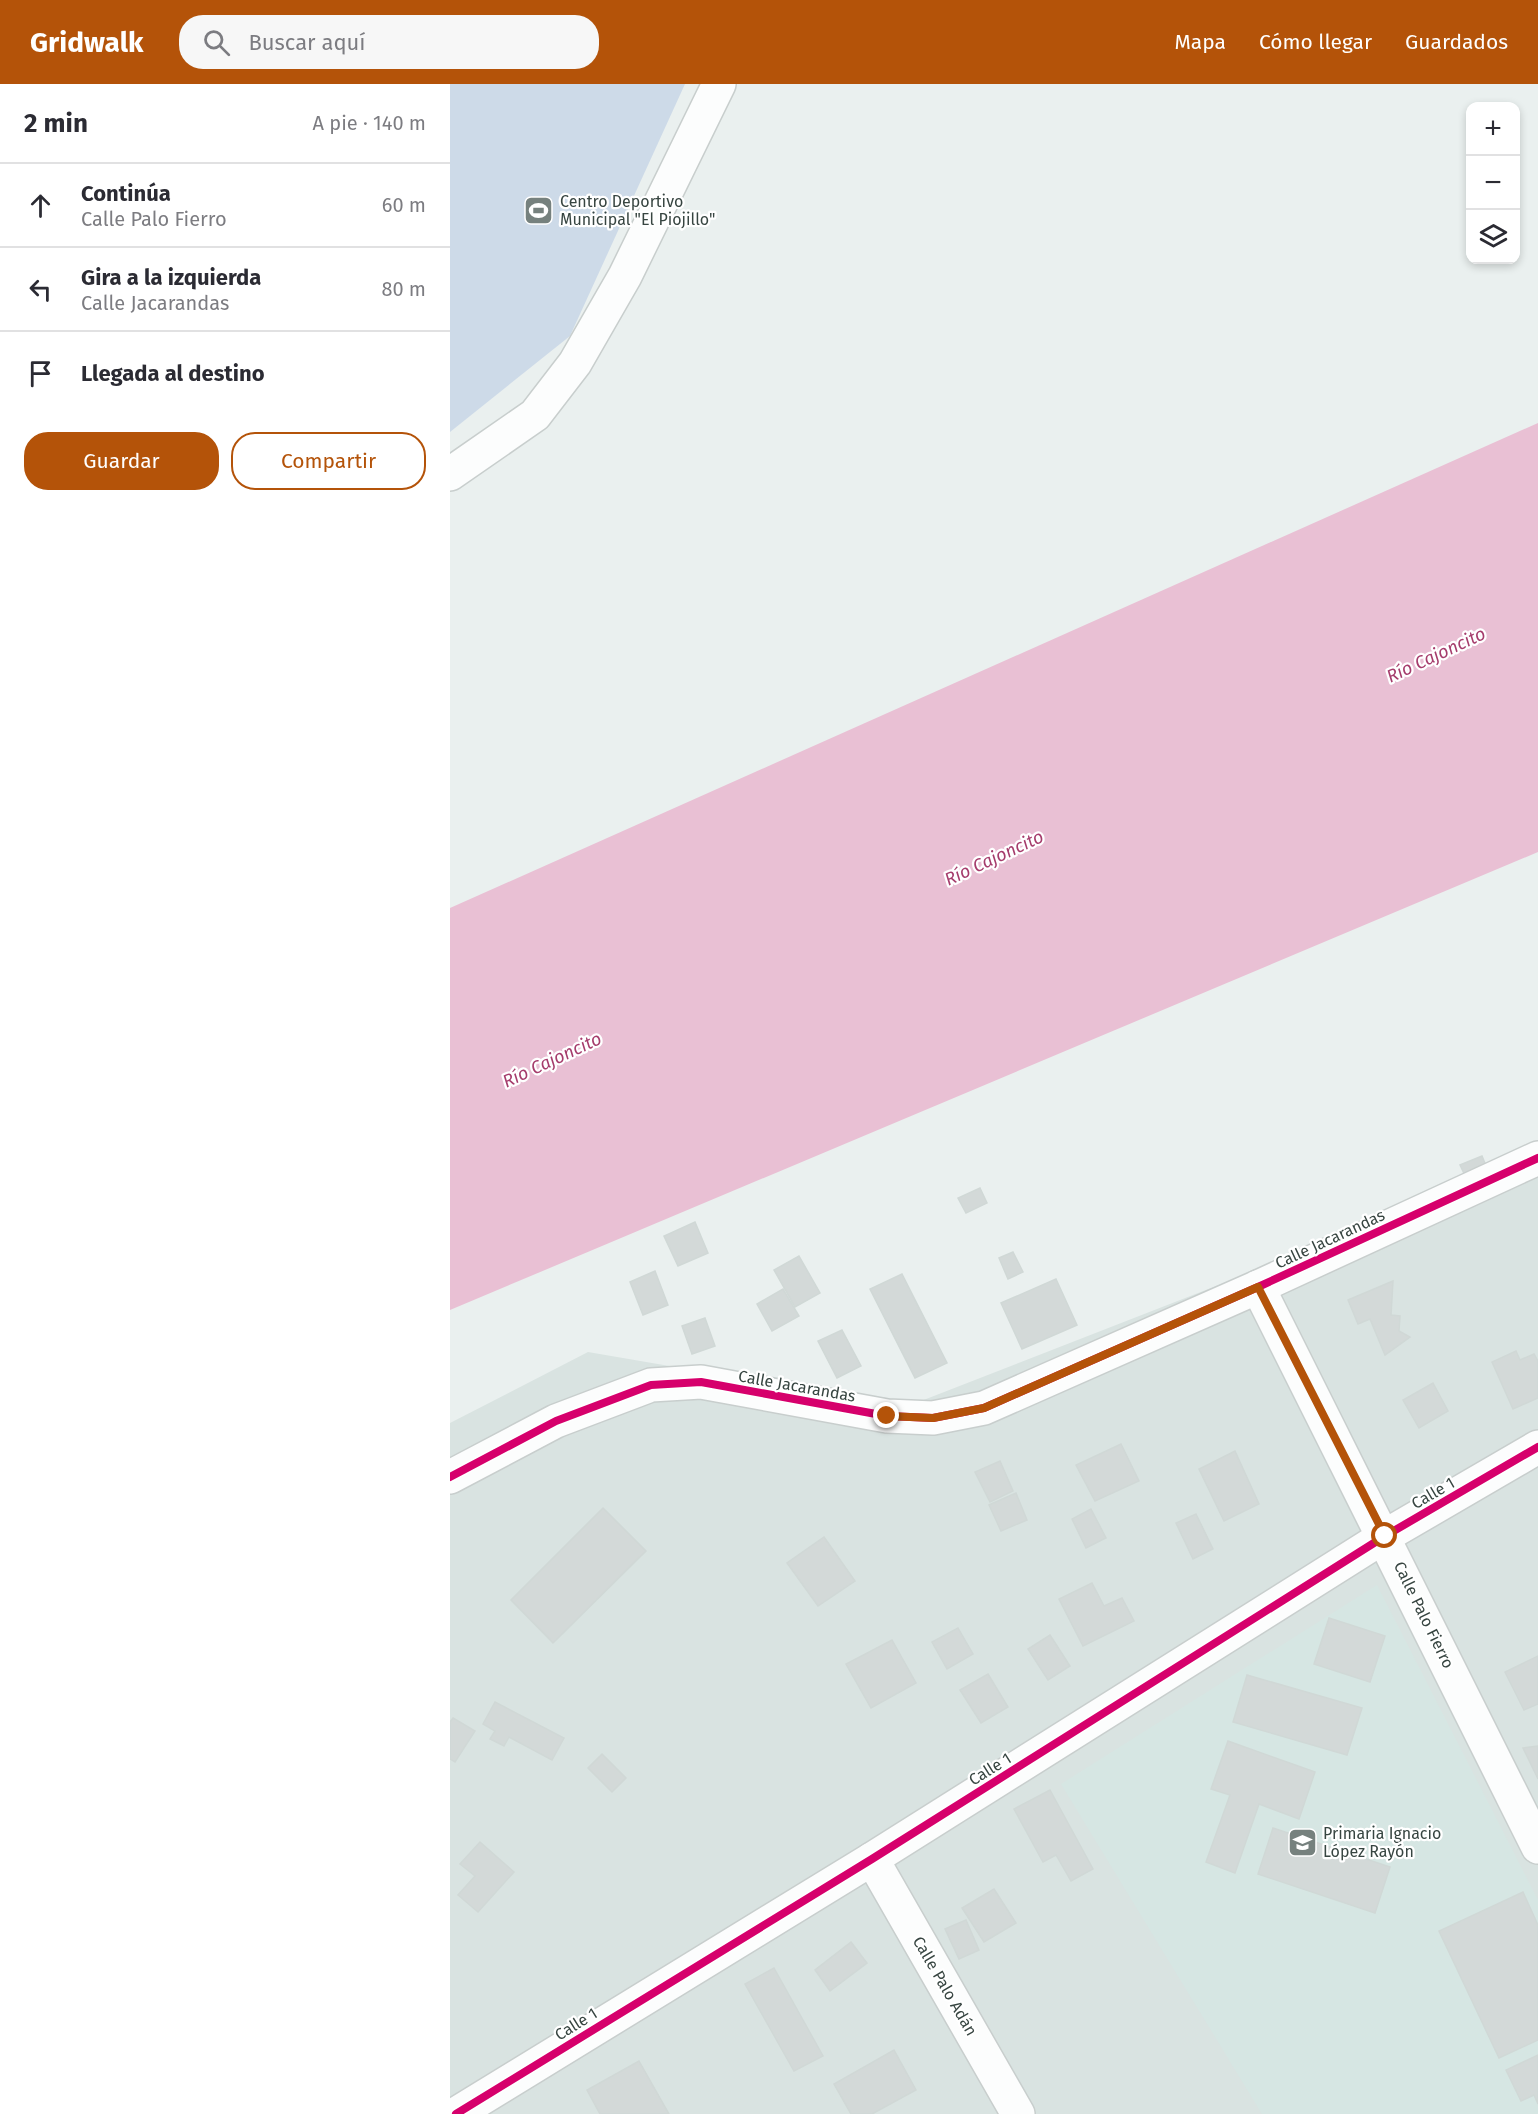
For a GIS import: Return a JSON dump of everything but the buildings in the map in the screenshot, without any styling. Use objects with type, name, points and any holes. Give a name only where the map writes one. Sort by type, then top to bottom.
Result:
[{"type":"street","points":[[450,474],[535,415],[575,363],[625,276],[719,84]]},
{"type":"street","name":"Calle Jacarandas","points":[[450,1477],[556,1421],[651,1385],[701,1382],[887,1416],[933,1418],[984,1408],[1258,1287],[1538,1158]]},
{"type":"street","name":"Calle Palo Fierro","points":[[1258,1287],[1385,1536],[1538,1847]]},
{"type":"street","name":"Calle 1","points":[[456,2114],[872,1858],[1385,1536],[1538,1447]]},
{"type":"street","name":"Calle Palo Adán","points":[[872,1858],[1018,2114]]},
{"type":"shaded area","name":"Centro Deportivo Municipal \"El Piojillo\"","points":[[450,84],[685,84],[570,336],[450,432]]},
{"type":"shaded area","points":[[1538,1140],[1538,2114],[450,2114],[450,1423],[588,1352],[885,1403],[921,1401],[1334,1240]]},
{"type":"shaded area","name":"Primaria Ignacio López Rayón","points":[[1377,1585],[1538,1900],[1538,2114],[1262,2114],[1061,1784]]},
{"type":"water","name":"Río Cajoncito","points":[[1538,423],[1538,852],[450,1310],[450,908]]},
{"type":"cycle path","points":[[450,1477],[556,1421],[651,1385],[701,1382],[887,1416],[933,1418],[984,1408],[1258,1287],[1538,1158]]},
{"type":"cycle path","points":[[456,2114],[872,1859],[1385,1536],[1538,1447]]},
{"type":"place","name":"Centro Deportivo Municipal \"El Piojillo\"","points":[[539,210]]},
{"type":"place","name":"Primaria Ignacio López Rayón","points":[[1302,1842]]},
{"type":"route","points":[[887,1416],[933,1418],[984,1408],[1258,1287],[1385,1536]]}]
